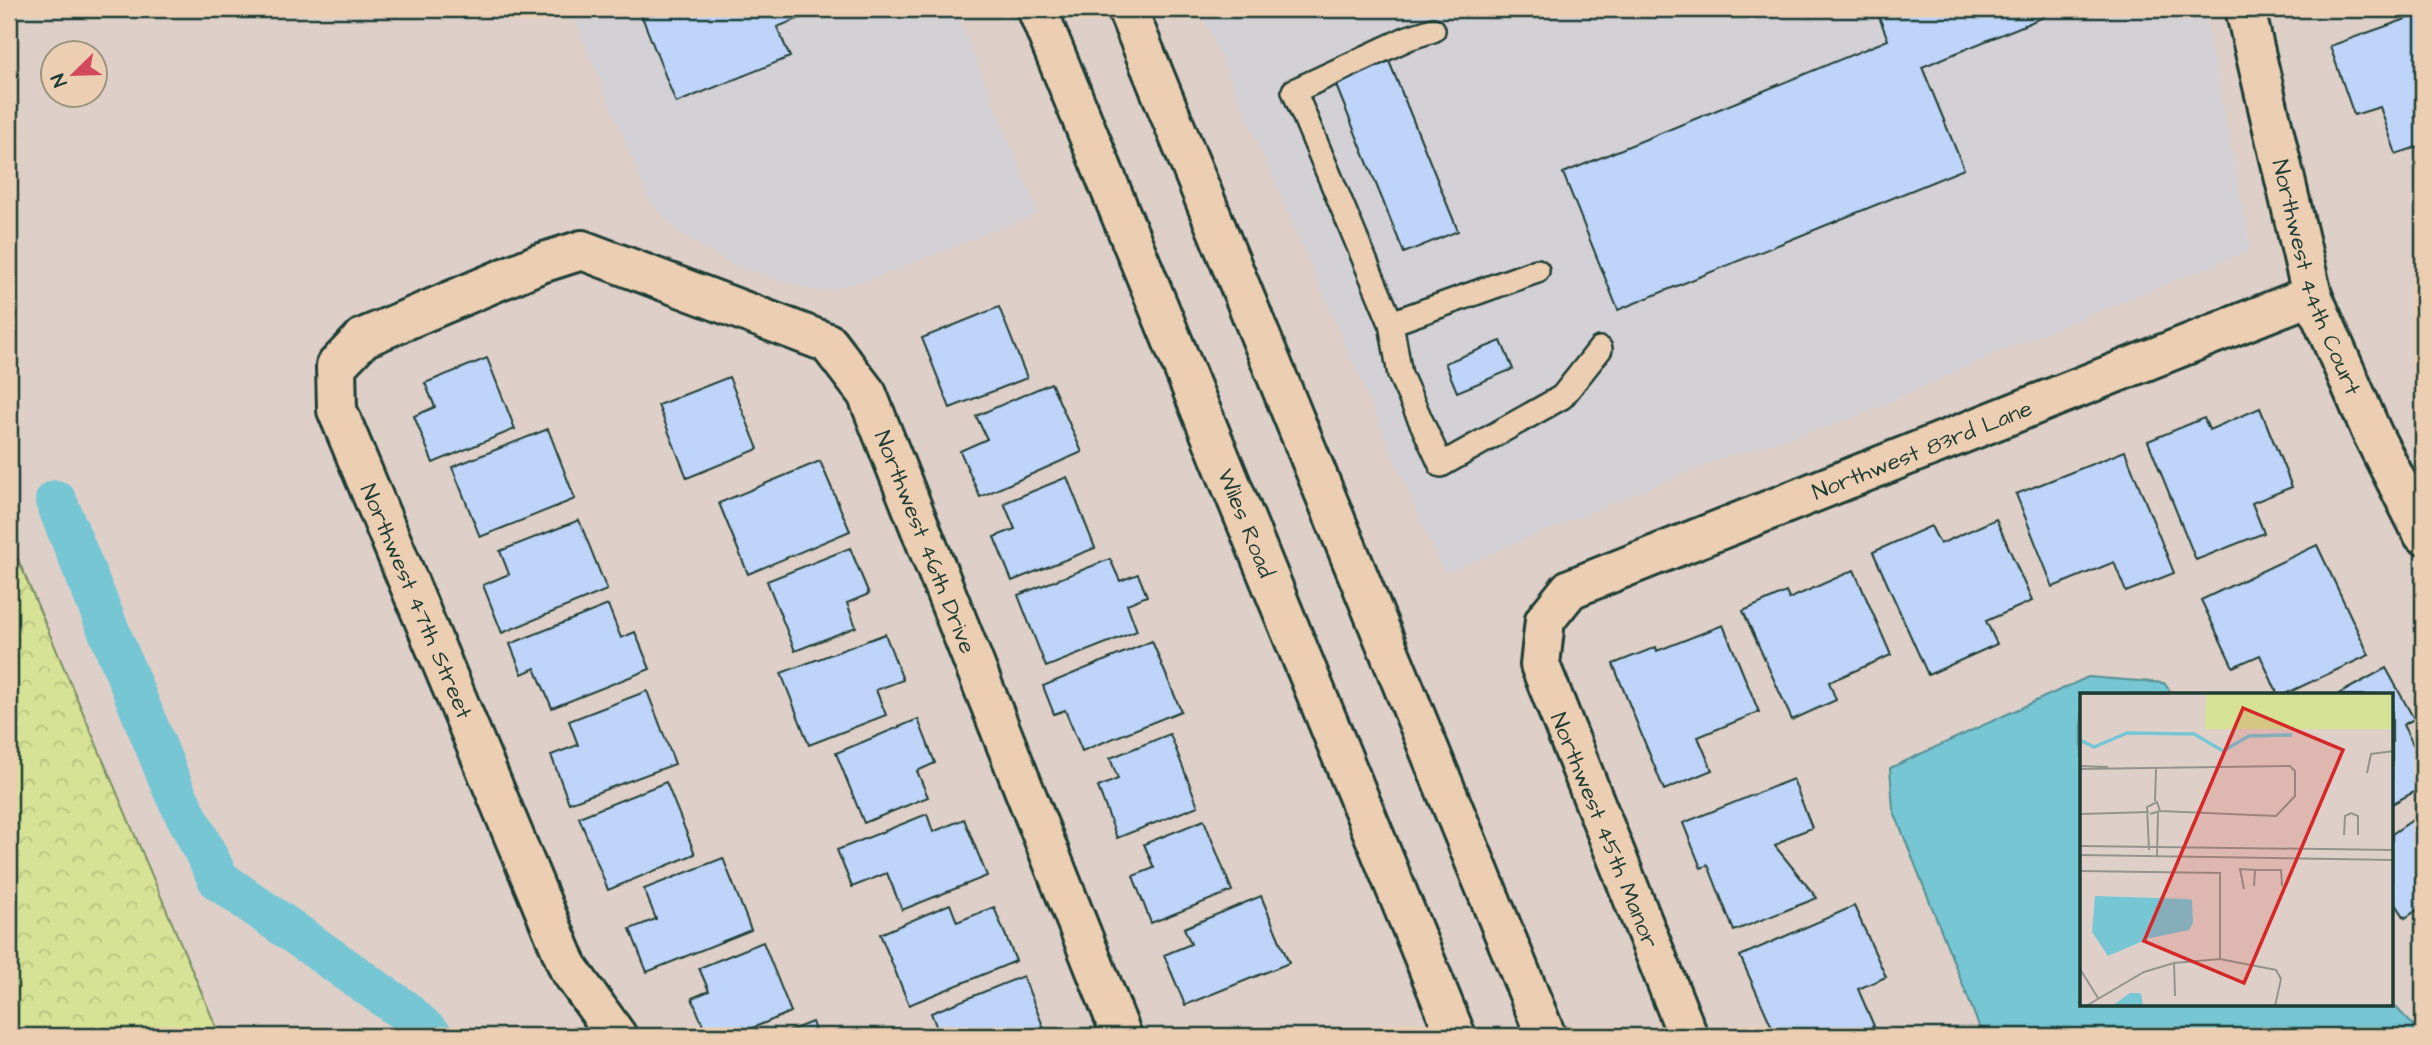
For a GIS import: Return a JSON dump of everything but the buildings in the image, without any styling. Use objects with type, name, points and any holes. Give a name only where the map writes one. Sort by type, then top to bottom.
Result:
[{"type":"street","name":"Wiles Road","points":[[1037,9],[1456,1036]]},
{"type":"street","points":[[1127,9],[1546,1036]]},
{"type":"street","name":"Northwest 44th Court","points":[[2245,9],[2312,295],[2372,433],[2423,534]]},
{"type":"street","name":"Northwest 46th Drive","points":[[538,264],[582,250],[828,342],[867,394],[1122,1036]]},
{"type":"street","name":"Northwest 47th Street","points":[[538,264],[363,338],[336,366],[337,410],[569,969],[617,1036]]},
{"type":"street","name":"Northwest 83rd Lane","points":[[1545,620],[1570,589],[2312,295]]},
{"type":"street","name":"Northwest 45th Manor","points":[[1545,620],[1540,665],[1688,1036]]},
{"type":"lane","points":[[1433,30],[1408,38],[1294,91],[1391,323],[1400,375],[1441,465],[1562,397],[1600,349]]},
{"type":"lane","points":[[1391,323],[1537,271]]},
{"type":"shaded area","points":[[571,9],[955,9],[1038,213],[877,277],[820,292],[732,265],[675,229],[650,202]]},
{"type":"shaded area","points":[[1200,9],[2203,9],[2251,250],[2012,346],[1849,420],[1721,458],[1444,573]]},
{"type":"green space","points":[[9,538],[220,1036],[9,1036]]},
{"type":"water","points":[[2088,677],[2164,683],[2172,693],[2080,693],[2080,1006],[2394,1005],[2423,1036],[1983,1036],[1893,809],[1890,768]]},
{"type":"waterway","points":[[56,501],[174,791],[219,880],[402,1009],[432,1036]]}]
